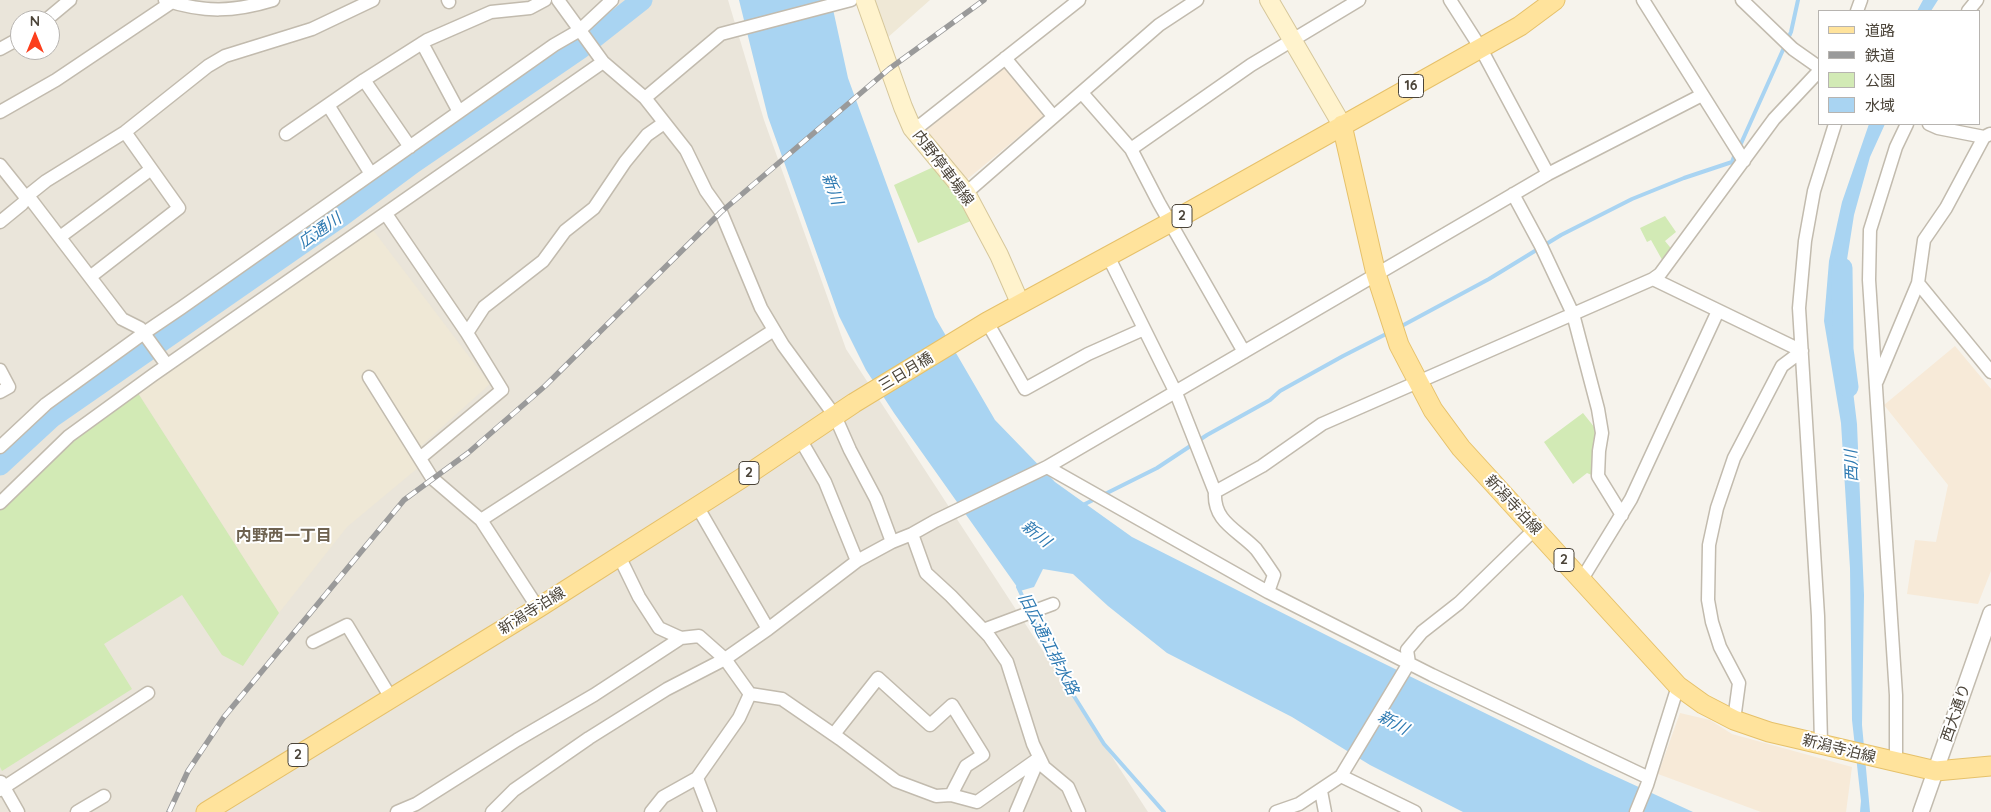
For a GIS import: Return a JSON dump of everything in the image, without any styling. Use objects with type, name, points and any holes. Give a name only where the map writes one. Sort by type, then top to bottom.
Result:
[{"type":"main road","name":"内野停車場線","points":[[865,0],[912,128],[966,193],[999,255],[1020,303]]},
{"type":"main road","points":[[1269,0],[1342,125]]},
{"type":"main road","name":"16","points":[[1342,125],[1520,26],[1555,0]]},
{"type":"main road","name":"2","points":[[987,322],[1171,222],[1342,125]]},
{"type":"main road","name":"新潟寺泊線","points":[[1342,125],[1376,274],[1399,345],[1417,383],[1433,410],[1461,448],[1678,686],[1703,704],[1734,720],[1769,732],[1936,771],[1991,766]]},
{"type":"main road","name":"三日月橋","points":[[854,403],[987,322]]},
{"type":"main road","name":"新潟寺泊線","points":[[206,812],[538,608],[854,403]]},
{"type":"street","points":[[58,10],[70,0]]},
{"type":"street","points":[[0,112],[56,80],[169,1],[209,10],[247,8],[272,0]]},
{"type":"street","points":[[0,222],[46,181],[125,132],[208,66],[224,56],[312,29],[373,0]]},
{"type":"street","points":[[286,134],[328,104],[422,43],[491,12],[530,8],[545,0]]},
{"type":"street","points":[[558,0],[601,60],[644,98],[686,150],[706,191],[721,212],[761,308],[774,330],[835,416],[850,450],[876,499],[892,542]]},
{"type":"street","points":[[0,447],[46,404],[554,44],[581,32],[612,0]]},
{"type":"street","points":[[644,98],[721,34],[851,0]]},
{"type":"street","points":[[912,128],[922,124],[1079,0]]},
{"type":"street","points":[[966,193],[1160,25],[1196,0]]},
{"type":"street","points":[[1131,149],[1251,65],[1291,39],[1359,0]]},
{"type":"street","points":[[1450,0],[1480,47],[1548,174]]},
{"type":"street","points":[[1643,0],[1744,161]]},
{"type":"street","points":[[1742,0],[1793,49],[1818,68]]},
{"type":"street","points":[[1969,10],[1977,0]]},
{"type":"street","points":[[422,43],[459,112]]},
{"type":"street","points":[[1005,58],[1053,116]]},
{"type":"street","points":[[0,502],[69,436],[153,375],[386,214],[601,60]]},
{"type":"street","points":[[1215,492],[1262,466],[1322,424],[1653,279],[1660,274],[1774,119],[1818,71]]},
{"type":"street","points":[[364,80],[410,147]]},
{"type":"street","points":[[1082,93],[1131,149],[1244,352]]},
{"type":"street","points":[[492,812],[514,790],[589,738],[667,689],[725,659],[768,629],[856,561],[1047,467],[1548,174],[1702,95]]},
{"type":"street","points":[[328,104],[371,174]]},
{"type":"street","points":[[466,333],[484,307],[544,261],[565,231],[594,208],[625,162],[647,135],[664,123]]},
{"type":"street","points":[[1821,744],[1818,616],[1799,308],[1805,242],[1814,191],[1835,125]]},
{"type":"street","points":[[1896,763],[1896,695],[1879,464],[1869,280],[1870,230],[1896,147],[1907,125]]},
{"type":"street","points":[[1931,125],[1938,128],[1987,135]]},
{"type":"street","points":[[90,277],[179,208],[150,170],[125,132]]},
{"type":"street","points":[[1876,384],[1918,282],[1924,240],[1946,208],[1987,135]]},
{"type":"street","points":[[1987,135],[1991,148]]},
{"type":"street","points":[[0,165],[27,198],[32,201],[122,319],[140,328],[164,361]]},
{"type":"street","points":[[60,237],[150,170]]},
{"type":"street","points":[[1513,194],[1541,246],[1573,314],[1598,409],[1602,433],[1598,451],[1598,476],[1622,515]]},
{"type":"street","points":[[386,214],[502,390],[420,458]]},
{"type":"street","points":[[1108,256],[1176,393],[1215,492],[1214,500],[1219,515],[1227,526],[1256,549],[1274,575],[1268,592]]},
{"type":"street","points":[[1653,279],[1802,351]]},
{"type":"street","points":[[1918,282],[1991,372]]},
{"type":"street","points":[[1582,579],[1622,515],[1718,311]]},
{"type":"street","points":[[987,322],[1025,388],[1088,354],[1144,329]]},
{"type":"street","points":[[481,520],[774,330]]},
{"type":"street","points":[[1734,720],[1739,682],[1720,647],[1712,622],[1708,600],[1709,545],[1717,508],[1734,458],[1782,366],[1802,351]]},
{"type":"street","points":[[0,370],[9,387],[0,392]]},
{"type":"street","points":[[370,377],[432,478],[481,520],[538,608]]},
{"type":"street","points":[[800,439],[825,482],[856,561]]},
{"type":"street","points":[[1047,467],[1268,592],[1432,676],[1648,781]]},
{"type":"street","points":[[697,506],[768,629]]},
{"type":"street","points":[[1276,812],[1299,804],[1341,776],[1409,663],[1407,650],[1422,632],[1459,603],[1535,529]]},
{"type":"street","points":[[912,534],[926,573],[983,630],[1007,662],[1032,744],[1044,767],[1068,787],[1080,812]]},
{"type":"street","points":[[619,556],[639,597],[659,628],[681,638]]},
{"type":"street","points":[[983,630],[1052,604]]},
{"type":"street","name":"西大通り","points":[[1922,812],[1991,614]]},
{"type":"street","points":[[313,642],[347,625],[391,698]]},
{"type":"street","points":[[397,812],[416,804],[517,740],[594,695],[681,638],[700,636],[725,659],[750,694],[782,699],[834,734],[896,781],[936,796],[951,795],[977,802],[1039,758]]},
{"type":"street","points":[[834,734],[878,678],[930,725],[952,705],[983,755],[966,766],[951,795]]},
{"type":"street","points":[[1636,812],[1648,781],[1678,686]]},
{"type":"street","points":[[18,812],[1,786],[148,693]]},
{"type":"street","points":[[651,812],[663,797],[697,778],[740,718],[750,694]]},
{"type":"street","points":[[1016,812],[1039,758]]},
{"type":"street","points":[[1341,776],[1415,812]]},
{"type":"street","points":[[697,778],[710,812]]},
{"type":"street","points":[[1321,791],[1325,812]]},
{"type":"street","points":[[76,812],[104,796]]},
{"type":"shaded area","points":[[0,0],[728,0],[764,120],[846,349],[1148,812],[0,812]]},
{"type":"shaded area","points":[[873,0],[930,0],[886,39]]},
{"type":"shaded area","points":[[1006,65],[1044,116],[965,181],[919,132]]},
{"type":"shaded area","points":[[370,226],[490,384],[421,446],[431,457],[347,527],[279,613],[136,390]]},
{"type":"shaded area","points":[[1955,346],[1991,389],[1991,571],[1978,604],[1907,594],[1915,540],[1936,542],[1948,485],[1884,405]]},
{"type":"shaded area","points":[[1680,713],[1710,720],[1732,734],[1852,767],[1846,812],[1761,812],[1658,774]]},
{"type":"green space","points":[[940,164],[978,218],[918,243],[894,185]]},
{"type":"green space","points":[[1665,216],[1676,232],[1665,241],[1674,252],[1665,265],[1651,240],[1647,242],[1640,228]]},
{"type":"green space","points":[[136,390],[279,613],[243,666],[222,655],[182,595],[104,644],[132,689],[2,771],[0,767],[0,507],[35,469]]},
{"type":"green space","points":[[1583,413],[1599,433],[1594,476],[1587,473],[1573,484],[1544,442]]},
{"type":"water","name":"新川","points":[[739,0],[831,0],[848,78],[935,317],[995,420],[1055,482],[1132,537],[1342,643],[1593,766],[1693,812],[1463,812],[1370,765],[1292,717],[1167,653],[1108,606],[1073,574],[1043,569],[1034,587],[1020,591],[894,413],[866,370],[839,316],[768,117]]},
{"type":"water","points":[[1923,0],[1938,0],[1932,10],[1918,10]]},
{"type":"water","points":[[1869,125],[1885,125],[1870,157],[1854,215],[1838,317],[1840,343],[1853,391],[1857,424],[1864,595],[1862,725],[1870,812],[1860,812],[1861,801],[1852,720],[1850,568],[1841,423],[1824,321],[1829,261],[1842,202]]},
{"type":"waterway","name":"広通川","points":[[0,465],[52,417],[343,215],[413,163],[581,48],[642,0]]},
{"type":"waterway","points":[[1739,148],[1791,32],[1798,0]]},
{"type":"waterway","points":[[1398,328],[1489,279],[1561,235],[1632,199],[1684,178],[1732,162],[1735,154]]},
{"type":"waterway","name":"西川","points":[[1842,268],[1843,349],[1848,387]]},
{"type":"waterway","points":[[1103,495],[1157,468],[1207,435],[1270,400],[1280,391],[1390,332]]},
{"type":"waterway","points":[[1083,505],[1097,498]]},
{"type":"waterway","name":"旧広通江排水路","points":[[1018,587],[1057,669],[1104,744],[1164,812]]},
{"type":"railway","points":[[169,812],[188,771],[224,717],[404,500],[468,453],[545,386],[721,212],[889,69],[984,0]]},
{"type":"district","name":"内野西一丁目","points":[[284,536]]}]
